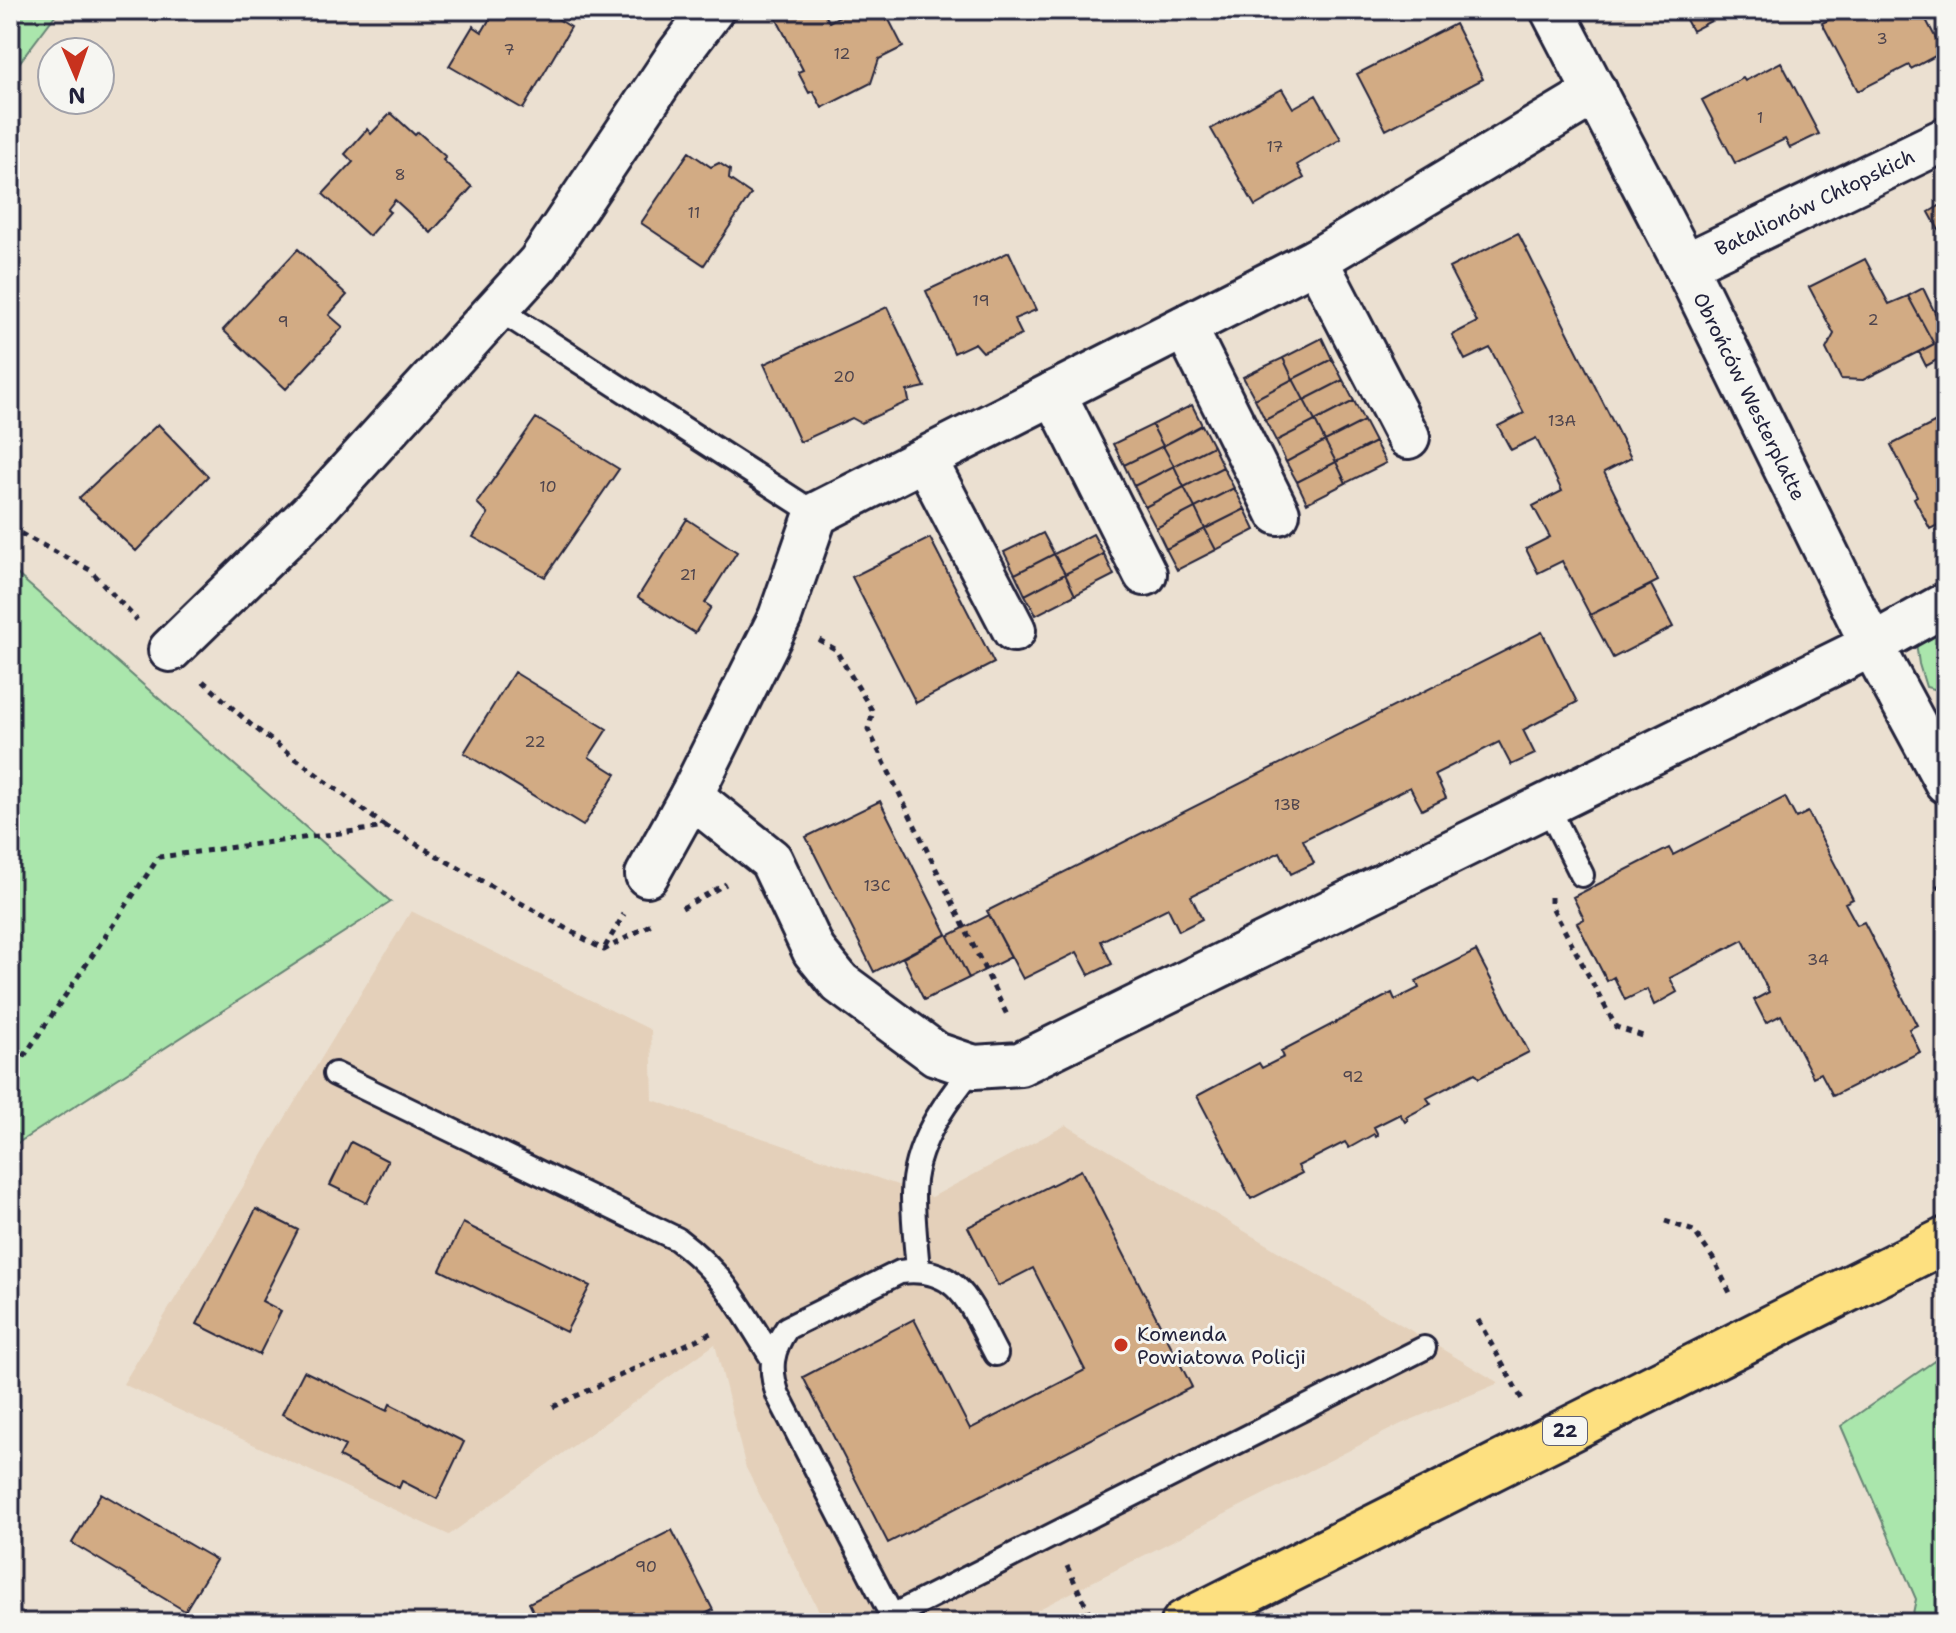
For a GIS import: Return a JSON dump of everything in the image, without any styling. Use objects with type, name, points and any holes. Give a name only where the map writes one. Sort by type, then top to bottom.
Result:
[{"type":"main road","name":"22","points":[[1184,1623],[1943,1249]]},
{"type":"street","points":[[170,650],[314,510],[539,263],[678,55],[712,10]]},
{"type":"street","name":"Obrońców Westerplatte","points":[[1552,10],[1685,265],[1872,645],[1946,782]]},
{"type":"street","points":[[647,875],[691,796],[780,617],[816,514],[1316,260],[1596,92]]},
{"type":"street","name":"Batalionów Chłopskich","points":[[1685,265],[1946,139]]},
{"type":"street","points":[[1316,260],[1408,437]]},
{"type":"street","points":[[1185,327],[1278,513]]},
{"type":"street","points":[[1054,393],[1145,574]]},
{"type":"street","points":[[925,459],[1014,630]]},
{"type":"street","points":[[691,796],[771,860],[814,951],[840,983],[936,1054],[974,1067],[1020,1064],[1872,645],[1946,604]]},
{"type":"lane","points":[[498,309],[816,514]]},
{"type":"lane","points":[[1547,805],[1582,875]]},
{"type":"lane","points":[[918,1270],[913,1191],[922,1148],[944,1104],[974,1067]]},
{"type":"lane","points":[[335,1074],[677,1239],[721,1278],[772,1358]]},
{"type":"lane","points":[[996,1354],[956,1286],[932,1272],[918,1270],[900,1272],[787,1328],[778,1341],[772,1358],[772,1376],[778,1395],[894,1619],[1424,1348]]},
{"type":"path","points":[[780,617],[835,649],[873,712],[868,729],[1009,1020]]},
{"type":"path","points":[[10,1077],[159,857],[386,827],[604,950],[659,920]]},
{"type":"path","points":[[673,913],[771,860]]},
{"type":"path","points":[[1936,888],[1946,883]]},
{"type":"path","points":[[1552,890],[1551,905],[1616,1027],[1643,1036]]},
{"type":"path","points":[[1665,1221],[1694,1231],[1714,1260],[1735,1301]]},
{"type":"path","points":[[553,1407],[747,1317]]},
{"type":"path","points":[[1478,1320],[1526,1407]]},
{"type":"shaded area","points":[[411,911],[651,1030],[653,1100],[932,1197],[1066,1125],[1499,1383],[1401,1424],[1012,1623],[825,1623],[746,1468],[715,1344],[449,1535],[123,1384]]},
{"type":"green space","points":[[10,10],[59,10],[39,36],[36,36],[36,41],[10,75]]},
{"type":"green space","points":[[10,568],[391,902],[10,1148]]},
{"type":"green space","points":[[1946,619],[1946,692],[1926,687],[1913,622]]},
{"type":"green space","points":[[1940,1357],[1946,1371],[1946,1623],[1911,1623],[1916,1599],[1841,1426]]},
{"type":"building","points":[[495,10],[543,10],[571,27],[523,109],[449,66],[473,26],[482,32]]},
{"type":"building","points":[[772,10],[823,10],[829,22],[843,14],[841,10],[884,10],[903,47],[879,59],[871,83],[822,108],[813,91],[809,93],[798,72],[803,70]]},
{"type":"building","points":[[1681,10],[1732,10],[1692,31]]},
{"type":"building","points":[[1849,10],[1921,10],[1943,52],[1858,91],[1822,23]]},
{"type":"building","points":[[1455,24],[1483,79],[1386,130],[1357,74]]},
{"type":"building","points":[[1781,62],[1819,134],[1790,148],[1785,139],[1735,163],[1702,100]]},
{"type":"building","points":[[1282,89],[1293,108],[1316,95],[1341,139],[1297,165],[1304,178],[1255,206],[1211,129]]},
{"type":"building","points":[[391,113],[446,157],[443,160],[472,187],[431,233],[395,200],[387,210],[390,212],[369,236],[323,194],[353,162],[345,154],[367,129],[371,134]]},
{"type":"building","points":[[689,152],[711,167],[719,163],[730,170],[729,179],[751,194],[704,265],[641,223]]},
{"type":"building","points":[[1946,202],[1946,243],[1929,212]]},
{"type":"building","points":[[1518,233],[1631,458],[1604,472],[1658,581],[1590,615],[1562,561],[1538,573],[1526,549],[1550,537],[1533,506],[1562,491],[1536,438],[1511,450],[1498,426],[1524,413],[1490,348],[1465,360],[1452,335],[1477,322],[1449,268]]},
{"type":"building","points":[[298,249],[347,295],[329,315],[343,327],[286,389],[223,330]]},
{"type":"building","points":[[1009,252],[1036,310],[1014,319],[1022,335],[983,352],[975,343],[954,353],[926,291]]},
{"type":"building","points":[[1865,259],[1889,304],[1908,296],[1934,344],[1863,380],[1841,379],[1826,349],[1834,334],[1809,287]]},
{"type":"building","points":[[1923,288],[1946,336],[1946,355],[1926,366],[1919,352],[1934,344],[1908,296]]},
{"type":"building","points":[[1946,305],[1946,336],[1934,311]]},
{"type":"building","points":[[887,307],[925,387],[907,391],[909,401],[861,423],[852,418],[800,442],[764,364]]},
{"type":"building","points":[[1322,338],[1332,359],[1293,379],[1283,358]]},
{"type":"building","points":[[1283,358],[1293,379],[1255,399],[1243,377]]},
{"type":"building","points":[[1332,359],[1343,380],[1304,400],[1293,379]]},
{"type":"building","points":[[1293,379],[1304,400],[1265,420],[1255,399]]},
{"type":"building","points":[[1343,380],[1354,401],[1315,421],[1304,400]]},
{"type":"building","points":[[1304,400],[1315,421],[1276,441],[1265,420]]},
{"type":"building","points":[[1354,401],[1364,421],[1325,441],[1315,421]]},
{"type":"building","points":[[1192,405],[1202,425],[1163,446],[1152,425]]},
{"type":"building","points":[[1946,417],[1946,521],[1930,529],[1891,445]]},
{"type":"building","points":[[536,418],[619,469],[545,577],[473,537],[488,514],[477,503]]},
{"type":"building","points":[[1315,421],[1325,441],[1286,462],[1276,441]]},
{"type":"building","points":[[1364,421],[1375,442],[1336,462],[1325,441]]},
{"type":"building","points":[[158,424],[208,476],[136,551],[79,498]]},
{"type":"building","points":[[1152,425],[1163,446],[1124,465],[1113,444]]},
{"type":"building","points":[[1202,425],[1213,446],[1174,466],[1163,446]]},
{"type":"building","points":[[1325,441],[1336,462],[1297,482],[1286,462]]},
{"type":"building","points":[[1375,442],[1386,463],[1346,483],[1336,462]]},
{"type":"building","points":[[1163,446],[1174,466],[1134,486],[1124,465]]},
{"type":"building","points":[[1213,446],[1223,467],[1184,487],[1174,466]]},
{"type":"building","points":[[1336,462],[1346,483],[1307,503],[1297,482]]},
{"type":"building","points":[[1174,466],[1184,487],[1145,507],[1134,486]]},
{"type":"building","points":[[1223,467],[1234,488],[1195,508],[1184,487]]},
{"type":"building","points":[[1184,487],[1195,508],[1156,528],[1145,507]]},
{"type":"building","points":[[1234,488],[1245,509],[1205,529],[1195,508]]},
{"type":"building","points":[[1195,508],[1205,529],[1166,549],[1156,528]]},
{"type":"building","points":[[1245,509],[1255,530],[1216,550],[1205,529]]},
{"type":"building","points":[[687,519],[737,552],[705,603],[711,607],[695,633],[638,597]]},
{"type":"building","points":[[1205,529],[1216,550],[1177,570],[1166,549]]},
{"type":"building","points":[[1043,533],[1054,554],[1015,574],[1004,552]]},
{"type":"building","points":[[1093,534],[1104,554],[1065,574],[1054,554]]},
{"type":"building","points":[[930,538],[994,663],[916,703],[852,577]]},
{"type":"building","points":[[1054,554],[1065,574],[1025,595],[1015,574]]},
{"type":"building","points":[[1104,554],[1114,575],[1075,595],[1065,574]]},
{"type":"building","points":[[1065,574],[1075,595],[1036,615],[1025,595]]},
{"type":"building","points":[[1651,585],[1673,627],[1613,658],[1590,615]]},
{"type":"building","points":[[1542,632],[1577,702],[1523,730],[1535,754],[1511,765],[1499,742],[1435,774],[1446,798],[1422,810],[1410,787],[1303,840],[1314,863],[1291,874],[1280,852],[1191,896],[1202,919],[1179,931],[1168,908],[1101,941],[1112,964],[1089,975],[1077,952],[1023,979],[987,911]]},
{"type":"building","points":[[514,672],[607,729],[589,757],[616,774],[583,826],[464,753]]},
{"type":"building","points":[[1785,797],[1796,818],[1808,812],[1853,899],[1845,903],[1857,925],[1864,922],[1917,1025],[1909,1029],[1920,1052],[1833,1096],[1821,1073],[1813,1077],[1781,1015],[1766,1023],[1754,1000],[1769,992],[1743,940],[1670,978],[1677,992],[1654,1005],[1647,989],[1625,1000],[1614,977],[1607,981],[1577,923],[1584,919],[1573,897],[1669,848],[1673,855]]},
{"type":"building","points":[[880,801],[947,934],[874,972],[806,837]]},
{"type":"building","points":[[989,915],[1011,957],[969,978],[948,936]]},
{"type":"building","points":[[947,934],[969,978],[924,1000],[903,958]]},
{"type":"building","points":[[1476,951],[1529,1052],[1479,1078],[1475,1073],[1427,1098],[1431,1104],[1406,1117],[1408,1120],[1405,1122],[1400,1114],[1374,1127],[1376,1137],[1374,1134],[1349,1148],[1345,1142],[1298,1166],[1302,1173],[1251,1199],[1197,1096],[1259,1063],[1262,1068],[1284,1057],[1281,1051],[1392,993],[1395,1000],[1419,988],[1416,981]]},
{"type":"building","points":[[351,1142],[388,1161],[367,1203],[330,1185]]},
{"type":"building","name":"Komenda Powiatowa Policji","points":[[1081,1170],[1192,1387],[888,1543],[803,1377],[914,1319],[970,1429],[1085,1370],[1033,1268],[998,1286],[968,1227]]},
{"type":"building","points":[[256,1209],[298,1230],[262,1301],[281,1311],[259,1355],[197,1324]]},
{"type":"building","points":[[463,1223],[590,1286],[566,1332],[440,1270]]},
{"type":"building","points":[[304,1371],[387,1411],[390,1404],[464,1442],[437,1499],[402,1481],[399,1488],[339,1457],[345,1446],[282,1414]]},
{"type":"building","points":[[101,1493],[216,1560],[185,1611],[72,1543]]},
{"type":"building","points":[[672,1530],[713,1610],[687,1623],[539,1623],[529,1603]]},
{"type":"place","name":"Komenda Powiatowa Policji","points":[[1121,1345]]}]
